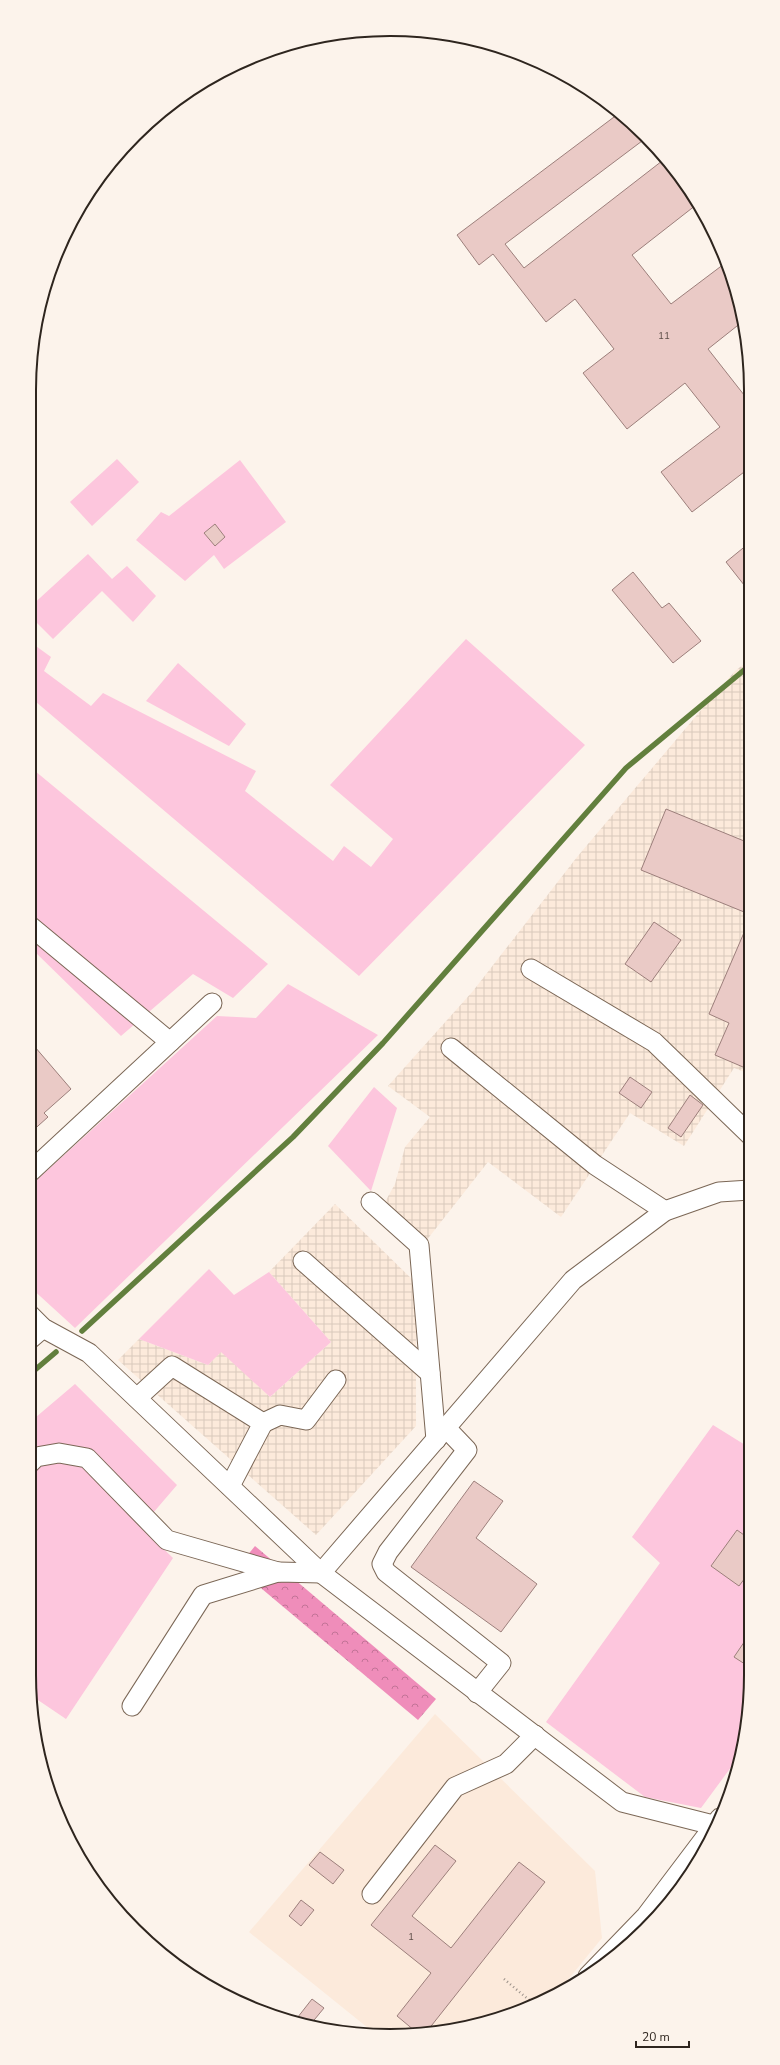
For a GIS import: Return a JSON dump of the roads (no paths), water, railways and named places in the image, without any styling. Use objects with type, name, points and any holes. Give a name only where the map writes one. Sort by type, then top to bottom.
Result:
[{"type":"street","points":[[36,931],[170,1042]]},
{"type":"street","points":[[531,969],[654,1042],[744,1129]]},
{"type":"street","points":[[36,1166],[212,1003]]},
{"type":"street","points":[[451,1048],[595,1164],[665,1211]]},
{"type":"street","points":[[321,1573],[574,1280],[665,1211],[719,1192],[744,1190]]},
{"type":"street","points":[[371,1202],[419,1245],[430,1373],[441,1434],[467,1450],[388,1552],[382,1564],[386,1572],[500,1662],[477,1693]]},
{"type":"street","points":[[303,1261],[430,1373]]},
{"type":"street","points":[[36,1321],[43,1328],[89,1353],[321,1573],[622,1802],[712,1822]]},
{"type":"street","points":[[36,1334],[43,1328]]},
{"type":"street","points":[[137,1398],[172,1366],[263,1423]]},
{"type":"street","points":[[230,1486],[263,1423],[280,1415],[306,1420],[336,1380]]},
{"type":"street","points":[[36,1457],[59,1453],[87,1458],[167,1540],[278,1572],[321,1573]]},
{"type":"street","points":[[132,1706],[203,1595],[278,1572]]},
{"type":"street","points":[[372,1894],[455,1787],[506,1764],[535,1735]]},
{"type":"street","points":[[619,1945],[646,1916],[701,1844]]},
{"type":"waterway","points":[[82,1331],[293,1137],[383,1043],[626,768],[744,670]]},
{"type":"waterway","points":[[36,1369],[56,1352]]}]
